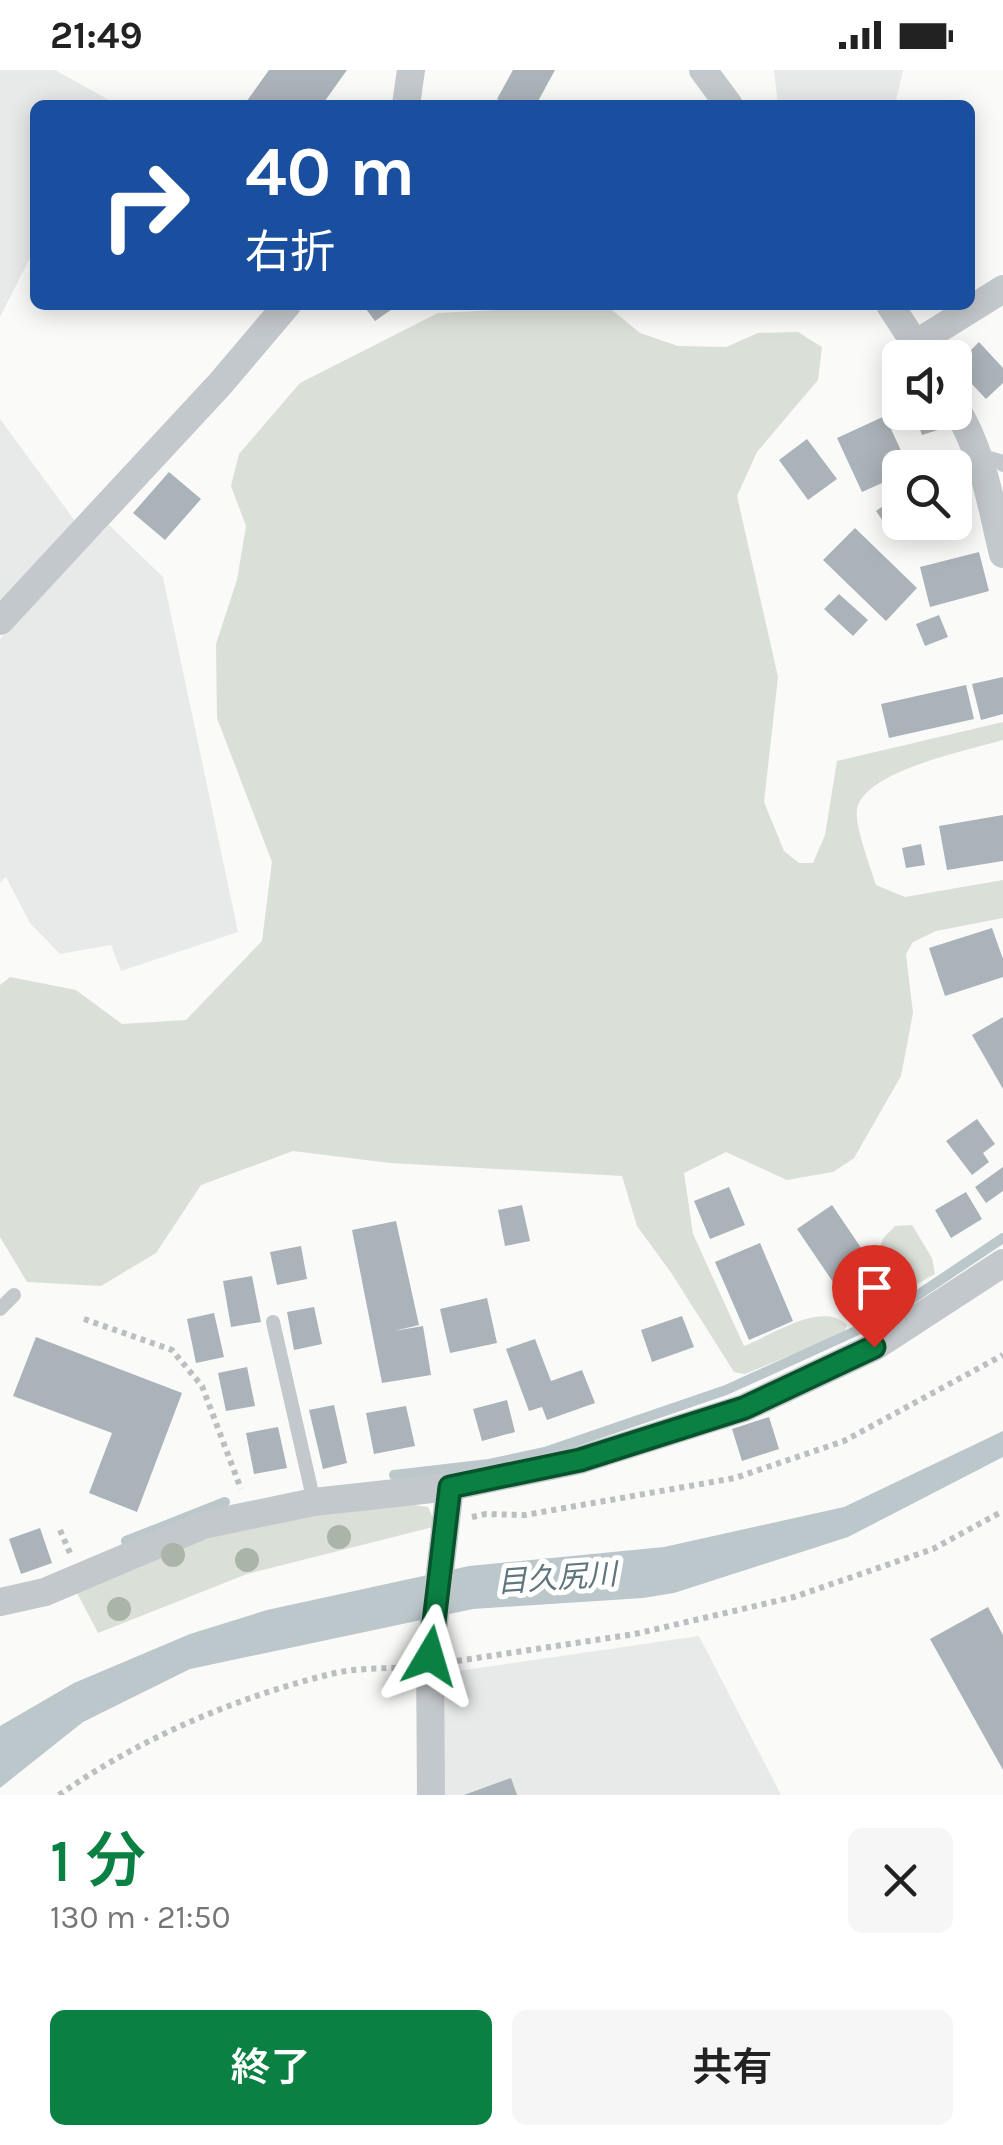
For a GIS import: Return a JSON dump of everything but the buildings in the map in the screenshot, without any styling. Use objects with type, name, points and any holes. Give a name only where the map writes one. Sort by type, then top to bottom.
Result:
[{"type":"street","points":[[407,100],[411,70]]},
{"type":"street","points":[[702,70],[725,100]]},
{"type":"street","points":[[975,310],[1003,289]]},
{"type":"street","points":[[0,621],[220,384],[283,310]]},
{"type":"street","points":[[893,310],[912,340]]},
{"type":"street","points":[[934,340],[975,310]]},
{"type":"street","points":[[970,430],[990,460],[1003,554]]},
{"type":"street","points":[[0,1602],[45,1592],[203,1525],[314,1502],[450,1487],[580,1460],[744,1408],[874,1347],[1003,1263]]},
{"type":"street","points":[[430,1795],[430,1660],[450,1487]]},
{"type":"lane","points":[[0,1309],[14,1295]]},
{"type":"lane","points":[[274,1322],[314,1502]]},
{"type":"path","points":[[84,1320],[172,1350],[202,1386],[250,1513]]},
{"type":"path","points":[[446,1522],[486,1514],[525,1515],[602,1504],[736,1478],[844,1441],[1003,1355]]},
{"type":"path","points":[[59,1795],[207,1714],[338,1672],[635,1634],[794,1598],[933,1549],[1003,1511]]},
{"type":"shaded area","points":[[0,70],[55,70],[109,100],[30,100],[30,258],[0,317]]},
{"type":"shaded area","points":[[774,70],[903,70],[896,100],[777,100]]},
{"type":"shaded area","points":[[612,310],[640,333],[678,346],[726,347],[758,333],[798,332],[822,347],[818,380],[757,452],[737,496],[778,677],[764,802],[784,851],[799,863],[813,863],[825,835],[837,761],[1003,722],[1003,740],[897,773],[864,796],[857,809],[860,835],[876,885],[905,897],[1003,880],[1003,918],[936,931],[913,942],[906,954],[913,1013],[901,1076],[854,1158],[833,1172],[787,1180],[726,1152],[684,1173],[693,1234],[744,1346],[811,1318],[837,1318],[847,1325],[844,1333],[745,1374],[734,1372],[637,1226],[622,1176],[390,1163],[293,1151],[201,1185],[156,1253],[101,1286],[27,1282],[0,1237],[0,985],[10,977],[76,990],[122,1024],[186,1020],[262,941],[272,862],[217,718],[216,644],[237,580],[246,526],[231,486],[239,454],[300,383],[438,313]]},
{"type":"shaded area","points":[[0,419],[78,525],[0,604]]},
{"type":"shaded area","points":[[109,525],[163,577],[238,932],[121,971],[111,945],[60,954],[30,923],[6,877],[0,883],[0,639]]},
{"type":"shaded area","points":[[912,1225],[932,1258],[935,1274],[892,1298],[881,1269],[881,1245],[895,1226]]},
{"type":"shaded area","points":[[386,1501],[428,1507],[437,1526],[247,1574],[98,1633],[75,1589],[218,1530]]},
{"type":"shaded area","points":[[699,1636],[781,1795],[442,1795],[444,1673]]},
{"type":"water","name":"目久尻川","points":[[1003,1431],[1003,1457],[848,1537],[674,1593],[473,1609],[190,1669],[83,1722],[0,1788],[0,1726],[74,1683],[190,1634],[267,1610],[469,1566],[664,1547],[844,1507]]},
{"type":"waterway","points":[[394,1475],[489,1464],[545,1452],[726,1390],[897,1309],[1003,1238]]},
{"type":"waterway","points":[[126,1541],[225,1502]]},
{"type":"route","points":[[430,1656],[450,1487],[580,1460],[744,1408],[874,1347]]}]
